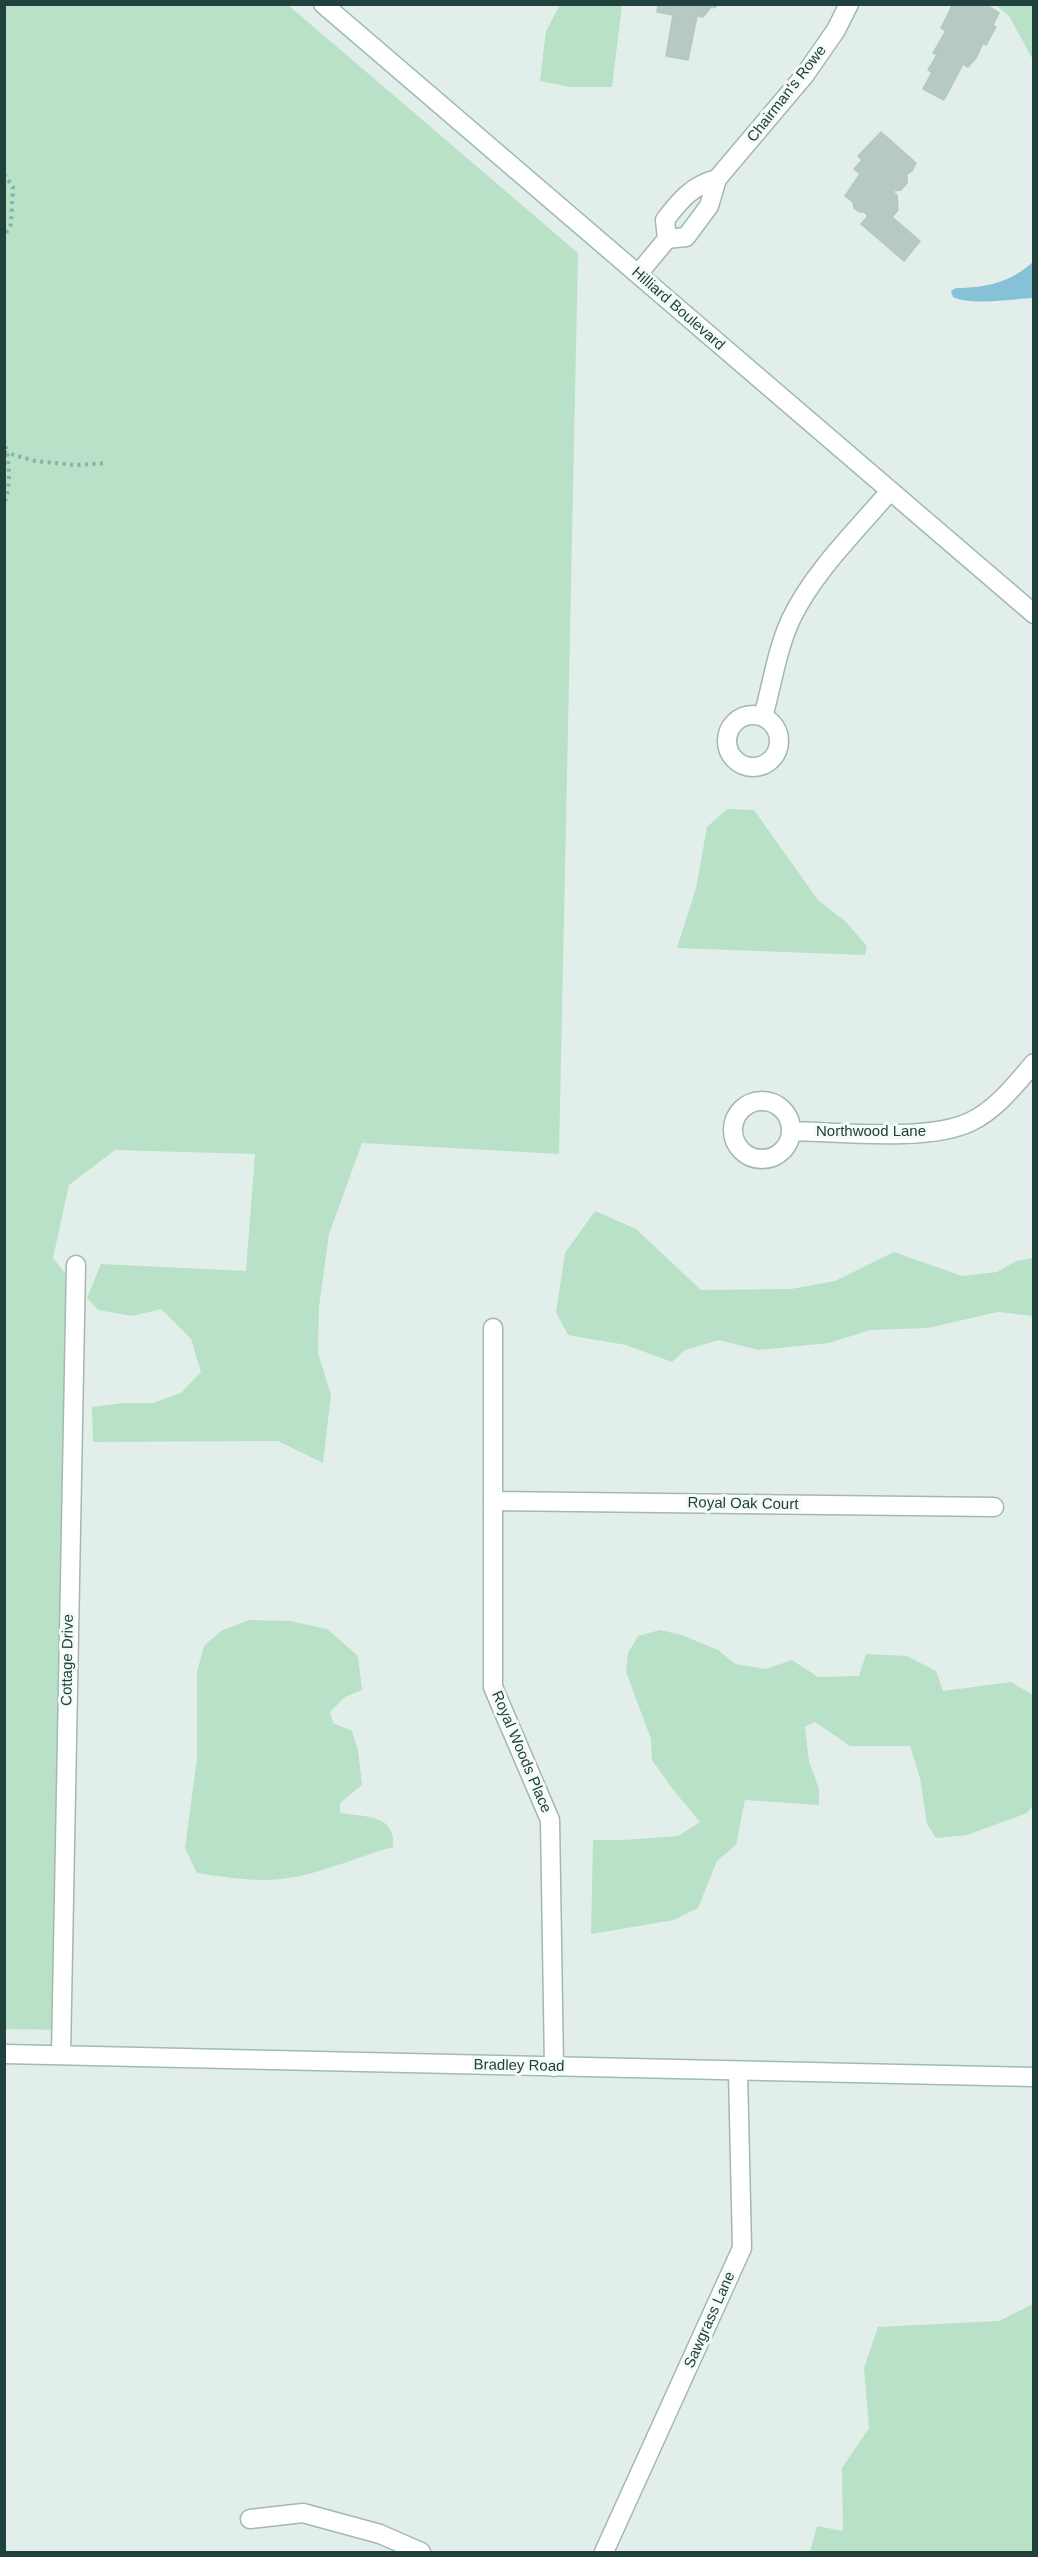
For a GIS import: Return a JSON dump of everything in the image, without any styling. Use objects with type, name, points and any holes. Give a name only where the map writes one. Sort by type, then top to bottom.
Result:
[{"type":"street","name":"Hilliard Boulevard","points":[[323,4],[1034,614]]},
{"type":"street","name":"Chairman's Rowe","points":[[638,274],[667,239],[686,237],[710,206],[717,179],[804,76],[831,37],[849,4]]},
{"type":"street","name":"Chairman's Rowe","points":[[667,239],[665,220],[678,202],[701,183],[717,179]]},
{"type":"street","points":[[763,717],[785,636],[797,607],[820,574],[890,491]]},
{"type":"street","name":"Northwood Lane","points":[[791,1131],[916,1134],[956,1127],[990,1110],[1034,1063]]},
{"type":"street","name":"Cottage Drive","points":[[61,2055],[76,1265]]},
{"type":"street","name":"Royal Woods Place","points":[[493,1328],[493,1687],[550,1821],[554,2067]]},
{"type":"street","name":"Royal Oak Court","points":[[493,1501],[994,1507]]},
{"type":"street","name":"Bradley Road","points":[[4,2054],[1034,2078]]},
{"type":"street","name":"Sawgrass Lane","points":[[604,2553],[742,2248],[738,2072]]},
{"type":"street","points":[[250,2519],[303,2513],[380,2534],[421,2553]]},
{"type":"path","points":[[4,174],[13,187],[11,224],[4,237]]},
{"type":"path","points":[[4,439],[9,493],[4,504]]},
{"type":"path","points":[[6,452],[35,461],[76,465],[106,463]]},
{"type":"green space","points":[[5,5],[288,5],[578,253],[559,1154],[362,1143],[329,1234],[319,1307],[318,1353],[331,1395],[323,1463],[278,1441],[93,1442],[92,1407],[125,1403],[153,1403],[181,1393],[201,1372],[191,1339],[161,1309],[133,1316],[98,1310],[87,1298],[101,1264],[246,1271],[255,1154],[115,1150],[69,1185],[53,1258],[76,1287],[61,2030],[5,2029]]},
{"type":"green space","points":[[560,5],[622,5],[612,87],[570,87],[540,81],[546,31]]},
{"type":"green space","points":[[996,5],[1033,5],[1033,60],[1009,16]]},
{"type":"green space","points":[[727,809],[754,810],[818,900],[846,922],[867,946],[865,955],[677,948],[696,888],[707,827]]},
{"type":"green space","points":[[595,1211],[636,1229],[701,1290],[791,1289],[835,1281],[894,1252],[962,1276],[997,1272],[1016,1261],[1033,1258],[1033,1316],[998,1312],[928,1328],[870,1330],[829,1343],[758,1350],[719,1340],[685,1350],[672,1362],[626,1345],[568,1335],[556,1312],[565,1253]]},
{"type":"green space","points":[[249,1620],[290,1621],[327,1629],[358,1656],[362,1690],[345,1697],[330,1712],[333,1723],[352,1731],[358,1750],[362,1785],[340,1803],[340,1813],[384,1822],[390,1828],[393,1836],[393,1847],[323,1870],[281,1879],[249,1879],[197,1873],[185,1848],[197,1758],[197,1672],[204,1646],[221,1631]]},
{"type":"green space","points":[[660,1630],[682,1635],[718,1650],[735,1664],[766,1669],[792,1660],[818,1677],[859,1676],[866,1654],[907,1656],[936,1671],[943,1691],[1011,1682],[1033,1695],[1033,1805],[1027,1813],[967,1835],[936,1838],[927,1824],[920,1778],[910,1746],[850,1746],[815,1722],[805,1727],[809,1761],[819,1789],[819,1805],[745,1800],[736,1845],[717,1861],[698,1908],[674,1920],[591,1934],[593,1840],[678,1836],[700,1822],[652,1760],[651,1739],[626,1672],[628,1653],[638,1636]]},
{"type":"green space","points":[[1033,2304],[1033,2552],[810,2552],[817,2526],[843,2531],[842,2468],[869,2428],[864,2368],[878,2327],[999,2321]]},
{"type":"water","points":[[1033,262],[1033,298],[981,302],[953,297],[951,291],[956,288],[978,287],[1007,279]]},
{"type":"building","points":[[658,4],[719,4],[714,8],[712,6],[703,17],[697,16],[688,60],[666,56],[673,15],[657,12]]},
{"type":"building","points":[[951,4],[985,4],[999,13],[993,25],[996,27],[986,45],[983,43],[976,58],[968,67],[963,64],[944,100],[923,89],[932,72],[928,70],[937,55],[933,53],[946,31],[941,28]]},
{"type":"building","points":[[881,132],[916,163],[912,171],[907,174],[907,183],[901,190],[892,191],[897,195],[898,210],[892,217],[920,241],[904,261],[861,224],[868,216],[854,208],[853,202],[845,196],[860,174],[854,169],[862,160],[858,156]]}]
